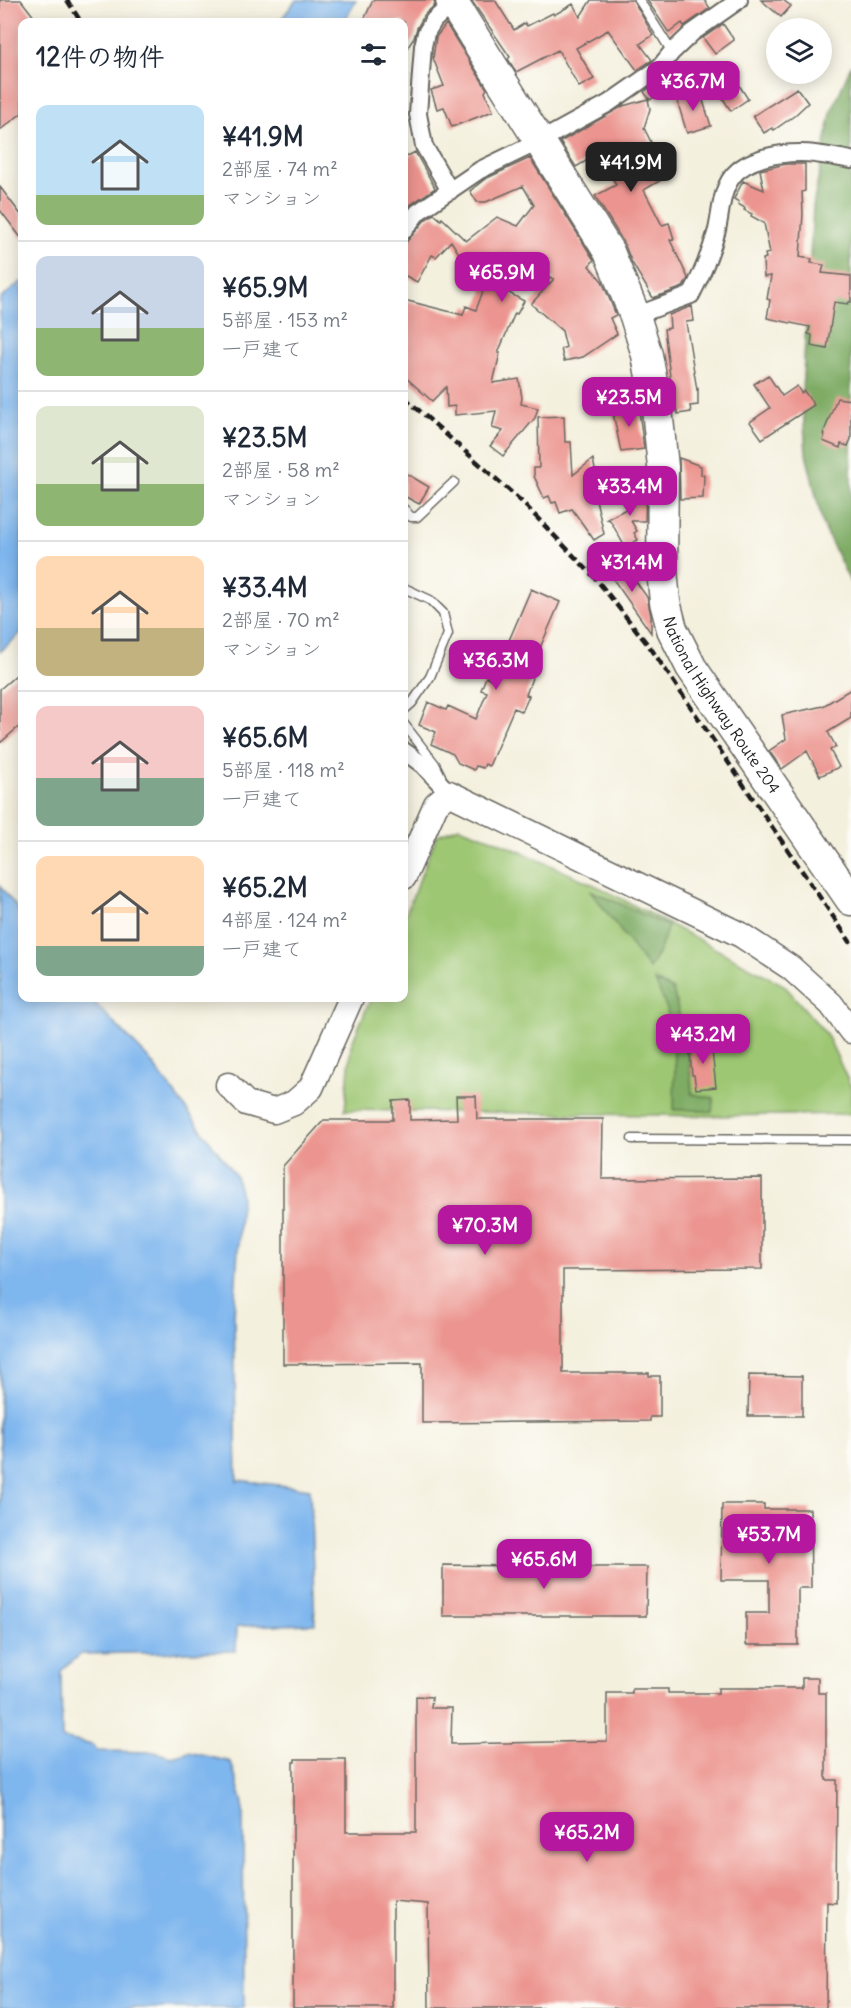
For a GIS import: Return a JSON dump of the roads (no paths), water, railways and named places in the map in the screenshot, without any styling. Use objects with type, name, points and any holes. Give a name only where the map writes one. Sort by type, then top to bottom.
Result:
[{"type":"highway","name":"National Highway Route 204","points":[[452,2],[609,252],[635,316],[647,355],[657,409],[663,467],[662,570],[665,602],[672,629],[691,667],[851,900]]},
{"type":"street","points":[[408,225],[418,212],[480,170],[540,141],[609,103],[659,68],[692,33],[739,0]]},
{"type":"street","points":[[450,191],[424,146],[418,114],[426,33],[434,20],[452,2]]},
{"type":"street","points":[[635,316],[691,294],[700,278],[713,240],[723,197],[733,176],[751,163],[781,154],[802,153],[851,159]]},
{"type":"street","points":[[408,754],[423,765],[449,793],[741,935],[791,968],[831,1004],[851,1031]]},
{"type":"street","points":[[408,869],[436,804],[449,793]]},
{"type":"street","points":[[228,1085],[246,1103],[274,1111],[294,1103],[311,1088],[349,1002]]},
{"type":"lane","points":[[639,0],[672,52]]},
{"type":"lane","points":[[408,514],[411,517],[417,517],[454,482]]},
{"type":"lane","points":[[408,590],[430,600],[443,613],[448,634],[430,676],[408,706]]},
{"type":"lane","points":[[408,729],[435,764],[449,793]]},
{"type":"lane","points":[[632,1139],[851,1140]]},
{"type":"water","points":[[296,0],[356,0],[346,18],[282,18]]},
{"type":"water","points":[[18,284],[18,636],[0,652],[0,299]]},
{"type":"water","points":[[0,886],[18,909],[18,1002],[94,1002],[148,1058],[236,1176],[241,1196],[234,1317],[237,1481],[310,1489],[315,1624],[237,1626],[236,1651],[81,1654],[61,1671],[62,1738],[93,1745],[97,1751],[154,1752],[172,1757],[189,1752],[231,1762],[243,1803],[244,2008],[0,2008]]},
{"type":"railway","points":[[67,0],[78,18]]},
{"type":"railway","points":[[408,401],[521,501],[597,580],[652,650],[851,943]]}]
